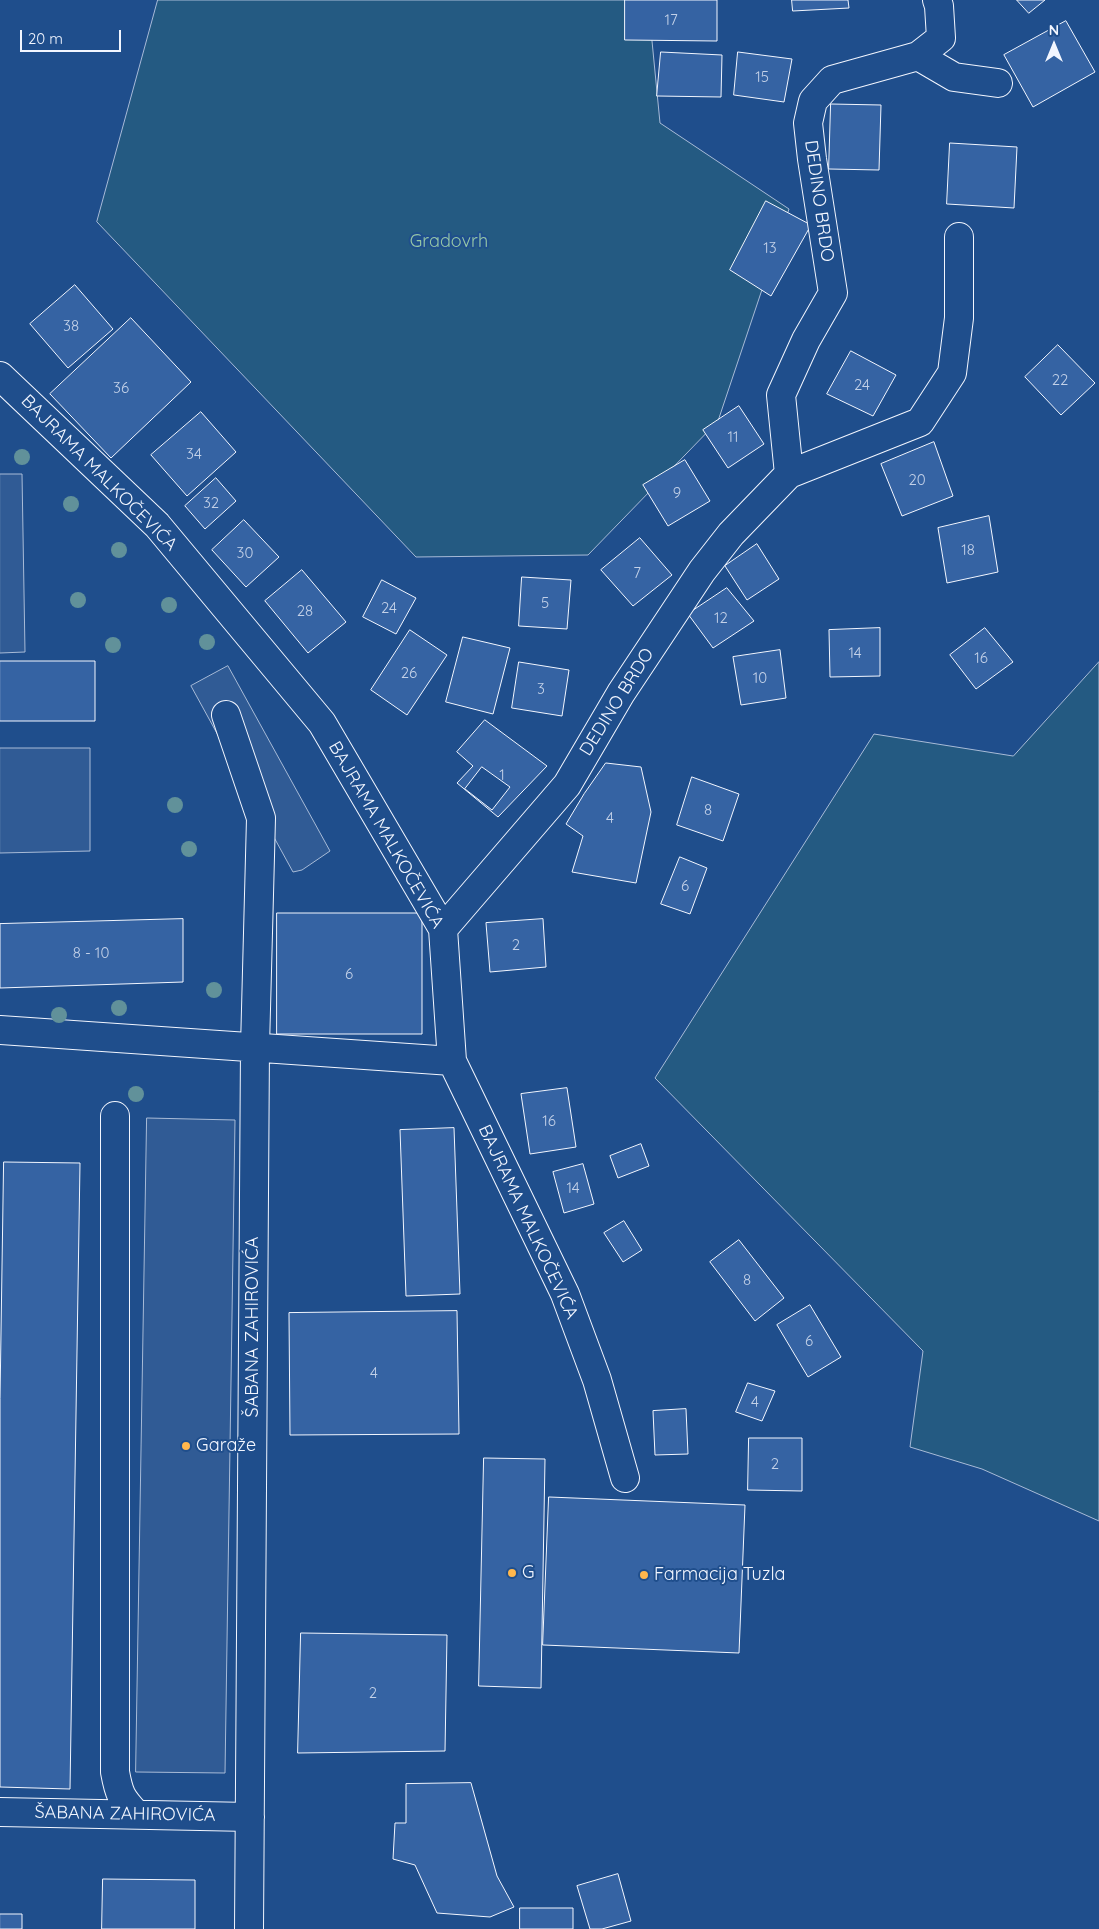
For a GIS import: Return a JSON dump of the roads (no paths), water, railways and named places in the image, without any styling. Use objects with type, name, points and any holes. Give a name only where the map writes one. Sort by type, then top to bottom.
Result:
[{"type":"street","name":"DEDINO BRDO","points":[[789,474],[781,395],[806,340],[833,293],[808,123],[813,101],[832,80],[918,56],[941,38],[937,0]]},
{"type":"street","points":[[918,56],[954,77],[998,83]]},
{"type":"street","name":"DEDINO BRDO","points":[[442,929],[567,785],[621,693],[702,571],[731,534],[789,474],[920,422],[952,373],[959,318],[959,237]]},
{"type":"street","name":"BAJRAMA MALKOČEVIĆA","points":[[0,376],[157,525],[322,723],[442,929],[452,1061],[565,1294],[597,1380],[624,1478]]},
{"type":"street","name":"ŠABANA ZAHIROVIĆA","points":[[226,715],[261,818],[255,1047],[249,1929]]},
{"type":"street","points":[[0,1030],[452,1061]]},
{"type":"street","points":[[115,1116],[115,1772],[119,1792],[126,1804],[136,1814]]},
{"type":"street","name":"ŠABANA ZAHIROVIĆA","points":[[0,1812],[250,1817]]},
{"type":"place","name":"Garaže","points":[[186,1446]]},
{"type":"place","name":"G","points":[[512,1573]]},
{"type":"place","name":"Farmacija Tuzla","points":[[644,1575]]},
{"type":"park label","name":"Gradovrh","points":[[449,242]]}]
